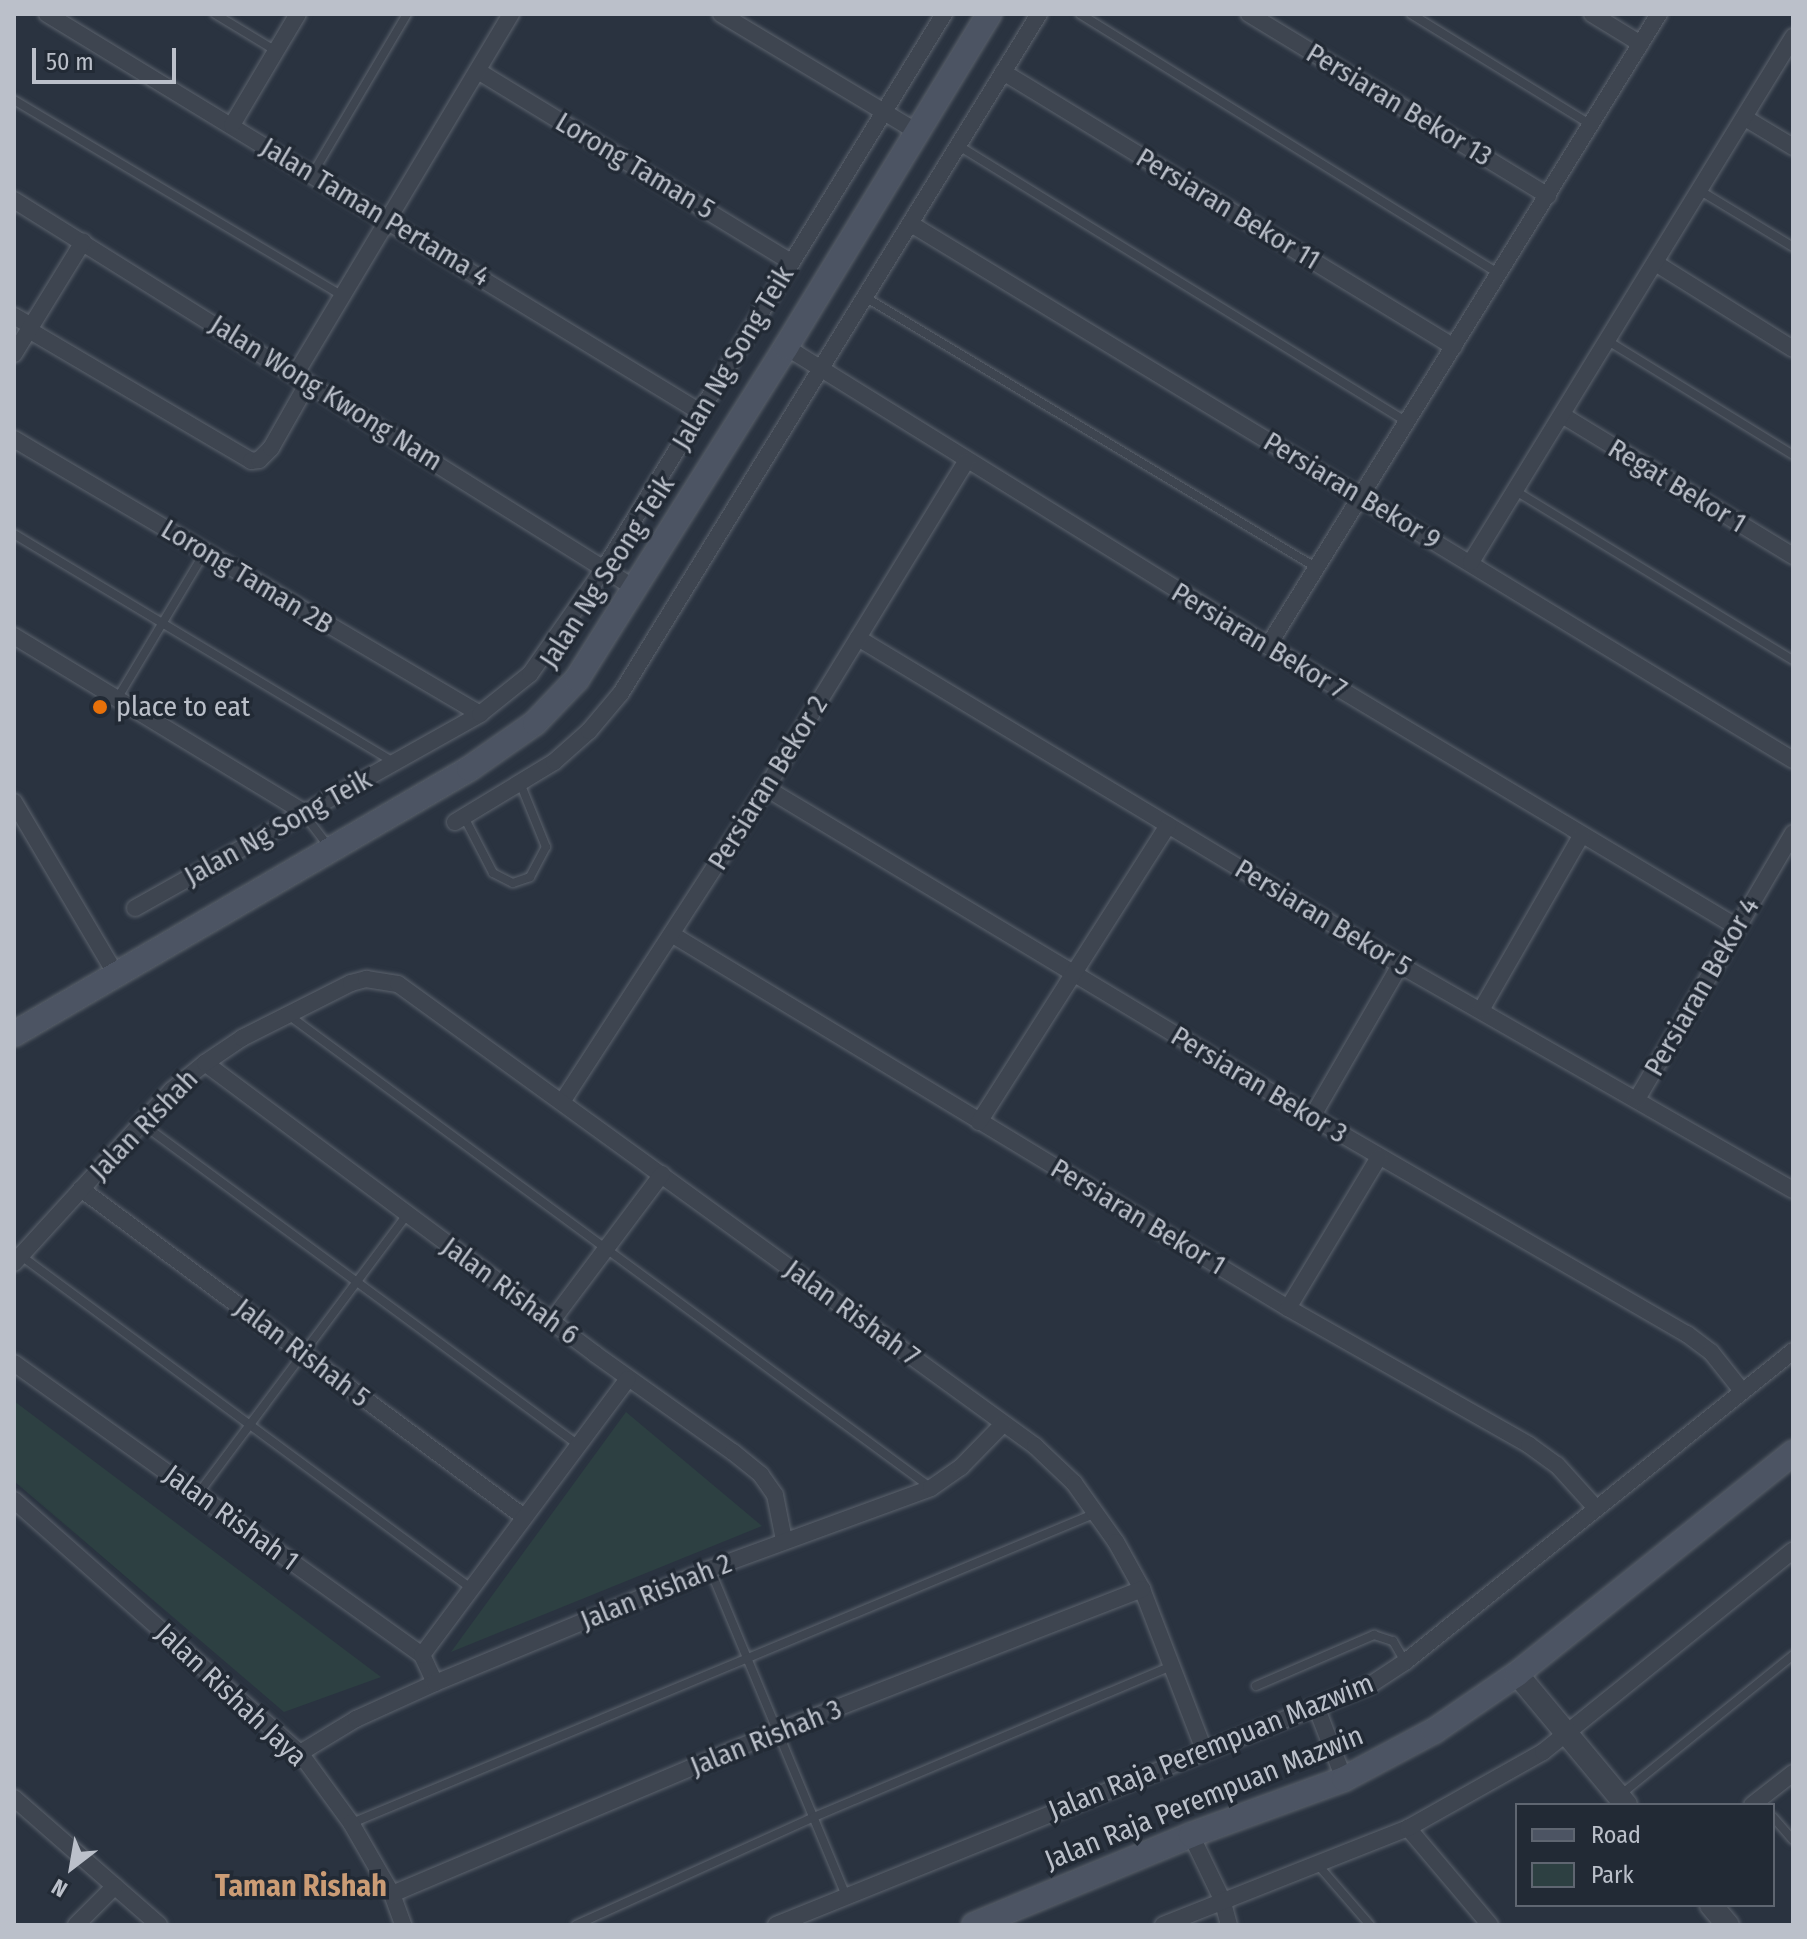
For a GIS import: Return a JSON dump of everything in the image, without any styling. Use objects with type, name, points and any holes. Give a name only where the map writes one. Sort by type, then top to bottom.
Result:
[{"type":"main road","name":"Jalan Ng Seong Teik","points":[[14,1034],[469,769],[535,723],[577,679],[636,589],[989,14]]},
{"type":"main road","name":"Jalan Raja Perempuan Mazwin","points":[[974,1925],[1191,1835],[1344,1779],[1434,1731],[1517,1674],[1793,1453]]},
{"type":"street","name":"Jalan Taman Pertama 4","points":[[47,14],[313,173],[700,412]]},
{"type":"street","points":[[232,125],[298,14]]},
{"type":"street","points":[[14,316],[251,461],[259,460],[271,448],[341,295],[511,14]]},
{"type":"street","points":[[721,14],[917,132]]},
{"type":"street","name":"Jalan Ng Song Teik","points":[[135,908],[480,714],[539,664],[605,567],[944,14]]},
{"type":"street","points":[[460,819],[554,762],[589,731],[621,693],[1039,14]]},
{"type":"street","name":"Persiaran Bekor 13","points":[[1249,14],[1548,196]]},
{"type":"street","points":[[1592,14],[1641,44]]},
{"type":"street","points":[[1268,646],[1659,14]]},
{"type":"street","points":[[1471,562],[1792,40]]},
{"type":"street","name":"Lorong Taman 5","points":[[478,71],[791,262]]},
{"type":"street","name":"Persiaran Bekor 11","points":[[1003,72],[1454,347]]},
{"type":"street","points":[[1745,118],[1793,147]]},
{"type":"street","name":"Jalan Wong Kwong Nam","points":[[14,200],[636,589]]},
{"type":"street","name":"Persiaran Bekor 9","points":[[911,224],[1793,760]]},
{"type":"street","points":[[14,354],[83,242]]},
{"type":"street","points":[[1657,264],[1793,349]]},
{"type":"street","name":"Persiaran Bekor 7","points":[[786,347],[1268,646],[1737,927]]},
{"type":"street","name":"Regat Bekor 1","points":[[1562,415],[1793,556]]},
{"type":"street","name":"Lorong Taman 2B","points":[[14,439],[480,714]]},
{"type":"street","name":"Persiaran Bekor 2","points":[[562,1102],[766,788],[966,461]]},
{"type":"street","points":[[14,636],[303,812]]},
{"type":"street","name":"Persiaran Bekor 5","points":[[858,638],[1400,965],[1793,1190]]},
{"type":"street","name":"Persiaran Bekor 3","points":[[766,788],[1073,976],[1687,1334],[1711,1352],[1742,1391]]},
{"type":"street","points":[[14,802],[115,973]]},
{"type":"street","points":[[979,1122],[1168,825]]},
{"type":"street","name":"Persiaran Bekor 4","points":[[1637,1099],[1793,833]]},
{"type":"street","points":[[1481,1010],[1581,836]]},
{"type":"street","name":"Persiaran Bekor 1","points":[[673,935],[1288,1308],[1529,1445],[1557,1465],[1595,1507]]},
{"type":"street","points":[[1312,1117],[1400,965]]},
{"type":"street","name":"Jalan Rishah 7","points":[[382,980],[416,994],[1035,1446],[1074,1483],[1142,1589],[1204,1750]]},
{"type":"street","name":"Jalan Rishah","points":[[17,1259],[172,1090],[205,1063],[287,1014],[351,983],[382,980]]},
{"type":"street","name":"Jalan Rishah 6","points":[[205,1063],[761,1475],[775,1495],[784,1540]]},
{"type":"street","points":[[1288,1308],[1379,1157]]},
{"type":"street","points":[[551,1322],[662,1174]]},
{"type":"street","name":"Jalan Rishah 5","points":[[81,1189],[524,1517]]},
{"type":"street","name":"Jalan Raja Perempuan Mazwim","points":[[776,1925],[1370,1685],[1405,1662],[1793,1351]]},
{"type":"street","name":"Jalan Rishah 1","points":[[14,1363],[422,1655],[435,1683]]},
{"type":"street","points":[[422,1655],[628,1379]]},
{"type":"street","name":"Jalan Rishah 2","points":[[300,1753],[356,1719],[435,1683],[710,1569],[931,1488],[961,1467],[1003,1424]]},
{"type":"street","name":"Jalan Rishah Jaya","points":[[14,1500],[300,1753],[351,1823],[392,1894],[403,1925]]},
{"type":"street","points":[[1163,1925],[1222,1899],[1318,1865],[1408,1828],[1516,1768],[1566,1734],[1793,1550]]},
{"type":"street","name":"Jalan Rishah 3","points":[[392,1894],[778,1731],[1142,1589]]},
{"type":"street","points":[[1517,1674],[1622,1801]]},
{"type":"street","points":[[1317,1709],[1344,1779]]},
{"type":"street","points":[[1758,1803],[1793,1773]]},
{"type":"street","points":[[14,1798],[159,1925]]},
{"type":"street","points":[[1408,1828],[1490,1925]]},
{"type":"street","points":[[1191,1835],[1222,1899],[1229,1925]]},
{"type":"street","points":[[76,1925],[115,1886]]},
{"type":"street","points":[[1713,1907],[1728,1925]]},
{"type":"lane","points":[[215,14],[276,51]]},
{"type":"lane","points":[[313,173],[407,14]]},
{"type":"lane","points":[[1080,14],[1499,274]]},
{"type":"lane","points":[[1411,14],[1591,125]]},
{"type":"lane","points":[[14,100],[341,295]]},
{"type":"lane","points":[[957,145],[1408,422]]},
{"type":"lane","points":[[1699,190],[1793,247]]},
{"type":"lane","points":[[865,297],[1317,569]]},
{"type":"lane","points":[[1608,341],[1793,455]]},
{"type":"lane","points":[[1514,490],[1793,660]]},
{"type":"lane","points":[[14,534],[395,762]]},
{"type":"lane","points":[[117,699],[205,552]]},
{"type":"lane","points":[[460,819],[493,873],[513,883],[530,877],[546,847],[520,783]]},
{"type":"lane","points":[[303,812],[330,849]]},
{"type":"lane","points":[[287,1014],[931,1488]]},
{"type":"lane","points":[[141,1123],[577,1444]]},
{"type":"lane","points":[[198,1494],[407,1215]]},
{"type":"lane","points":[[17,1259],[250,1425],[472,1589]]},
{"type":"lane","points":[[351,1823],[1096,1513]]},
{"type":"lane","points":[[710,1569],[846,1896]]},
{"type":"lane","points":[[1256,1686],[1374,1635],[1393,1641],[1405,1662]]},
{"type":"lane","points":[[1622,1801],[1793,1655]]},
{"type":"lane","points":[[576,1925],[814,1817],[1173,1665]]},
{"type":"lane","points":[[1775,1819],[1793,1840]]},
{"type":"lane","points":[[1318,1865],[1370,1925]]},
{"type":"green space","points":[[14,1401],[381,1677],[284,1712],[14,1481]]},
{"type":"green space","points":[[626,1412],[762,1526],[451,1652]]},
{"type":"place","name":"place to eat","points":[[100,707]]},
{"type":"district","name":"Taman Rishah","points":[[301,1886]]}]
